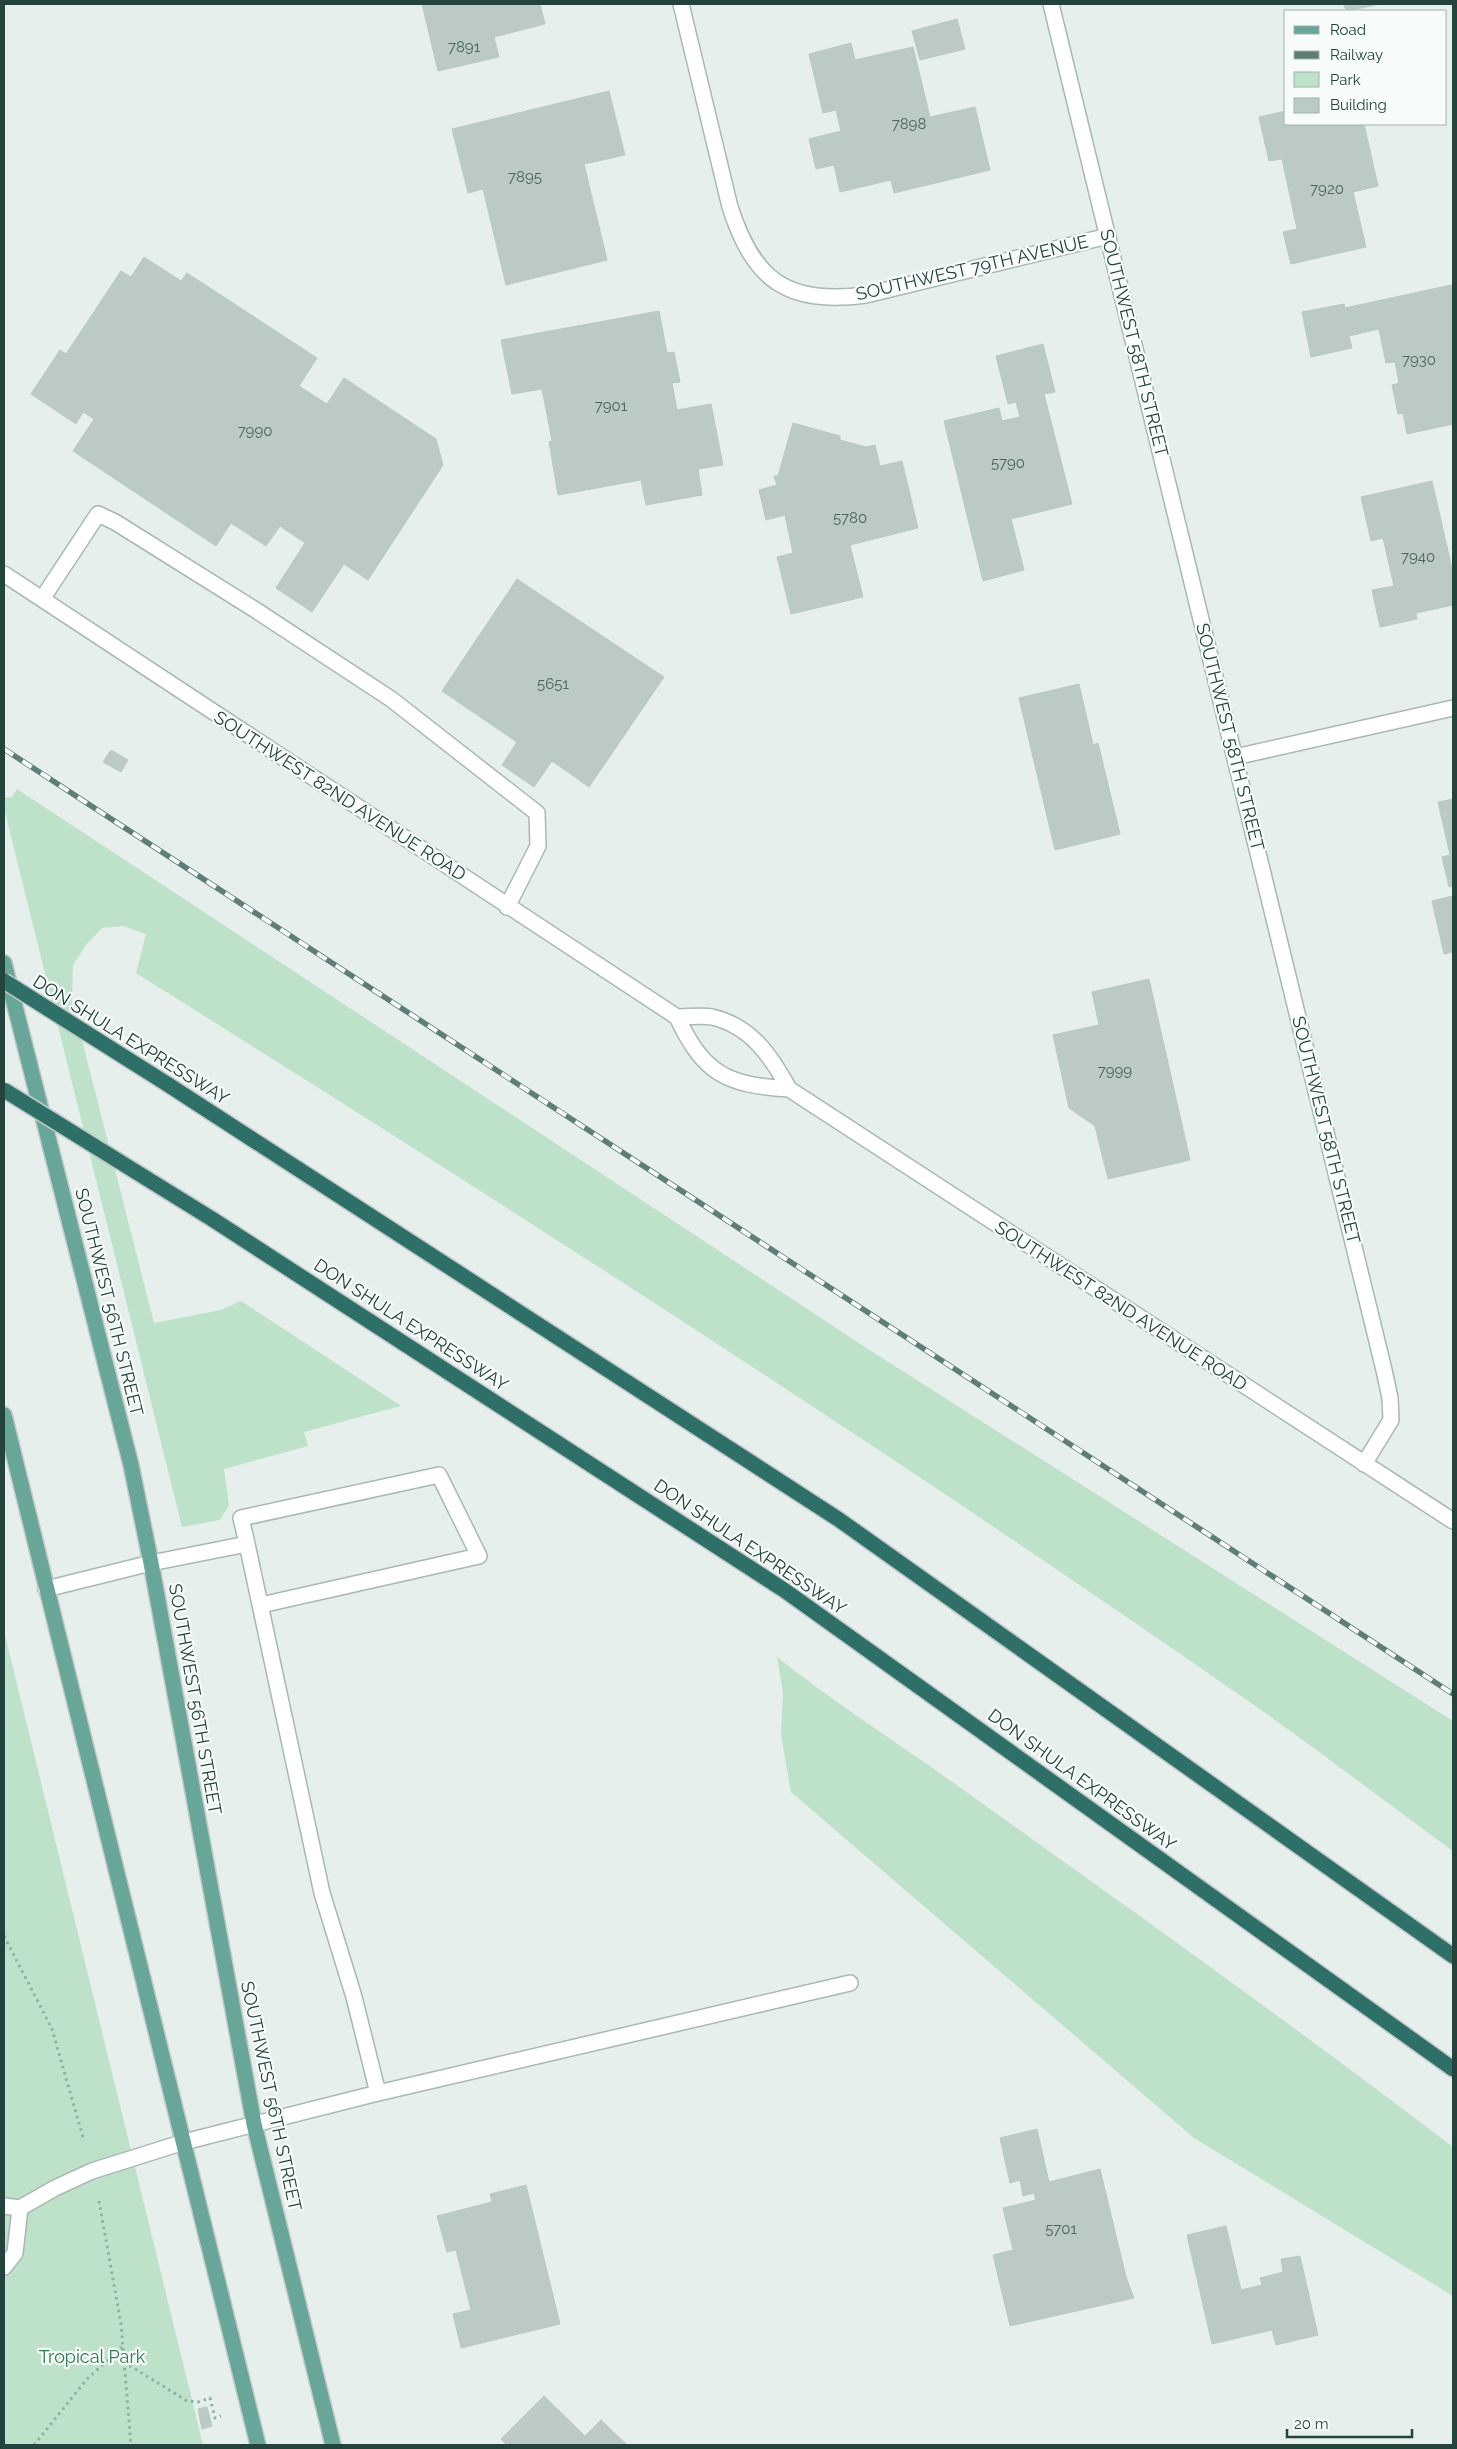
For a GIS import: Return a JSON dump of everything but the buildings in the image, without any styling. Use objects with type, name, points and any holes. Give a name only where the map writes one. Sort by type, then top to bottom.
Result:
[{"type":"highway","name":"DON SHULA EXPRESSWAY","points":[[4,982],[167,1084],[838,1520],[1453,1956]]},
{"type":"highway","name":"DON SHULA EXPRESSWAY","points":[[4,1090],[212,1219],[784,1590],[1453,2069]]},
{"type":"main road","name":"SOUTHWEST 56TH STREET","points":[[4,963],[131,1465],[151,1563],[254,2124],[333,2445]]},
{"type":"main road","points":[[4,1415],[258,2445]]},
{"type":"street","name":"SOUTHWEST 79TH AVENUE","points":[[681,4],[737,230],[749,255],[763,273],[778,284],[792,291],[809,295],[827,297],[866,295],[1108,236]]},
{"type":"street","name":"SOUTHWEST 58TH STREET","points":[[1051,4],[1390,1398],[1391,1420],[1364,1464]]},
{"type":"street","points":[[42,599],[98,514],[115,522],[391,699],[537,812],[538,846],[507,907]]},
{"type":"street","name":"SOUTHWEST 82ND AVENUE ROAD","points":[[4,574],[676,1017],[690,1044],[720,1074],[734,1081],[757,1087],[789,1089]]},
{"type":"street","points":[[1235,756],[1453,708]]},
{"type":"street","name":"SOUTHWEST 82ND AVENUE ROAD","points":[[676,1017],[710,1017],[745,1031],[760,1045],[776,1065],[789,1089],[1453,1521]]},
{"type":"street","points":[[260,1605],[479,1556],[439,1475],[241,1518],[322,1893],[354,1997],[378,2093]]},
{"type":"street","points":[[46,1589],[151,1563],[247,1544]]},
{"type":"street","points":[[4,2206],[20,2208],[54,2188],[92,2171],[184,2142],[378,2093],[850,1983]]},
{"type":"street","points":[[4,2267],[15,2253],[20,2208]]},
{"type":"path","points":[[4,1936],[52,2029],[83,2135]]},
{"type":"path","points":[[102,2216],[116,2287],[123,2347],[130,2445]]},
{"type":"path","points":[[34,2445],[87,2379],[123,2347]]},
{"type":"path","points":[[124,2362],[187,2401],[198,2402],[210,2398],[215,2418],[225,2415]]},
{"type":"green space","points":[[17,789],[868,1349],[1453,1721],[1453,1851],[1268,1715],[969,1510],[554,1238],[136,973],[146,934],[123,926],[102,928],[86,945],[73,965],[72,1001],[154,1323],[221,1310],[241,1301],[401,1406],[304,1432],[308,1446],[224,1469],[229,1505],[220,1520],[182,1527],[4,808],[4,798],[12,797]]},
{"type":"green space","name":"Tropical Park","points":[[4,1631],[203,2445],[4,2445]]},
{"type":"green space","points":[[777,1657],[821,1691],[958,1786],[1207,1965],[1453,2147],[1453,2296],[1194,2138],[791,1792],[781,1735],[783,1693]]},
{"type":"railway","points":[[4,749],[1453,1694]]}]
